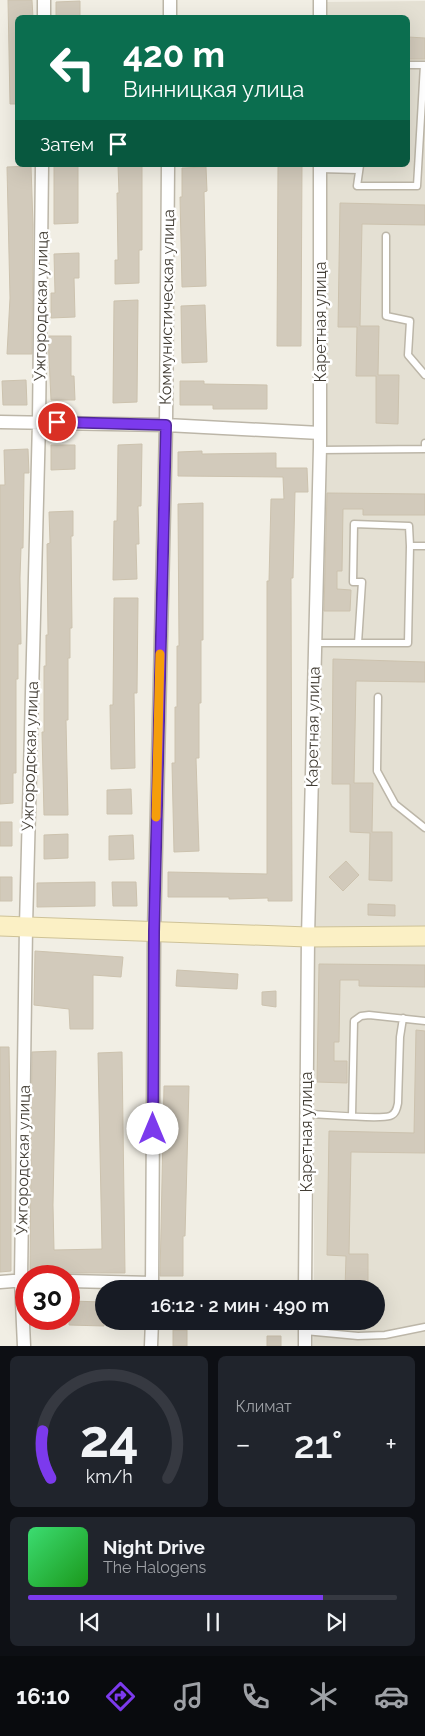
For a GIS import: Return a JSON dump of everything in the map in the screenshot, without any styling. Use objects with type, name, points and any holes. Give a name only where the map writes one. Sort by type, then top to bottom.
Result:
[{"type":"main road","points":[[0,926],[308,937],[425,936]]},
{"type":"street","points":[[44,0],[44,15]]},
{"type":"street","points":[[170,0],[170,15]]},
{"type":"street","points":[[320,0],[320,15]]},
{"type":"street","name":"Ужгородская улица","points":[[24,1265],[26,926],[39,422],[42,167]]},
{"type":"street","name":"Коммунистическая улица","points":[[152,1280],[154,932],[166,425],[168,167]]},
{"type":"street","name":"Каретная улица","points":[[305,1280],[308,937],[320,450],[320,167]]},
{"type":"street","points":[[0,422],[166,425],[320,433]]},
{"type":"street","points":[[0,1282],[15,1281]]},
{"type":"street","points":[[80,1282],[95,1283]]},
{"type":"street","name":"Ужгородская улица","points":[[24,1330],[24,1346]]},
{"type":"street","points":[[151,1346],[152,1330]]},
{"type":"street","points":[[305,1330],[305,1346]]},
{"type":"lane","points":[[320,167],[360,168],[357,186],[417,186],[424,92],[424,65],[410,65]]},
{"type":"lane","points":[[386,236],[386,316],[410,321],[408,355],[425,374]]},
{"type":"lane","points":[[320,450],[425,449],[425,444]]},
{"type":"lane","points":[[315,643],[358,643],[408,643],[410,526],[354,524],[353,582],[362,582],[358,643]]},
{"type":"lane","points":[[410,546],[425,546]]},
{"type":"lane","points":[[378,697],[377,771],[395,804],[425,828]]},
{"type":"lane","points":[[352,1116],[354,1021],[369,1015],[425,1021]]},
{"type":"lane","points":[[306,1114],[391,1116],[397,1109],[400,1037],[404,1018]]},
{"type":"lane","points":[[326,1330],[358,1336],[385,1335],[425,1327]]},
{"type":"shaded area","points":[[425,1],[425,928],[314,928],[323,167],[410,167],[410,15],[324,15],[325,2]]},
{"type":"shaded area","points":[[314,945],[425,946],[425,1346],[313,1346],[314,1330],[385,1330],[385,1280],[314,1280]]},
{"type":"building","points":[[8,0],[32,0],[33,15],[15,15],[15,104],[10,104]]},
{"type":"building","points":[[80,1],[80,15],[56,15],[56,2]]},
{"type":"building","points":[[410,37],[425,38],[425,59],[410,59]]},
{"type":"building","points":[[7,167],[31,167],[33,225],[32,354],[7,354],[10,298]]},
{"type":"building","points":[[54,167],[78,167],[78,223],[54,224]]},
{"type":"building","points":[[118,167],[142,167],[142,250],[139,250],[139,283],[115,284],[115,260],[118,260],[117,193],[119,193]]},
{"type":"building","points":[[206,167],[207,191],[204,192],[206,286],[182,287],[180,197],[182,197],[182,168]]},
{"type":"building","points":[[278,167],[302,167],[301,346],[277,346]]},
{"type":"building","points":[[340,203],[425,205],[425,225],[362,224],[360,326],[379,326],[378,375],[399,375],[398,424],[376,423],[376,376],[356,376],[357,327],[338,327]]},
{"type":"building","points":[[79,253],[79,278],[74,278],[75,317],[51,318],[51,293],[55,293],[54,254]]},
{"type":"building","points":[[138,300],[137,402],[113,403],[114,301]]},
{"type":"building","points":[[205,305],[207,362],[182,363],[181,306]]},
{"type":"building","points":[[48,336],[71,336],[71,376],[74,376],[75,400],[51,400]]},
{"type":"building","points":[[26,380],[27,405],[3,405],[2,381]]},
{"type":"building","points":[[180,381],[204,381],[204,384],[267,385],[267,409],[213,409],[213,405],[180,405]]},
{"type":"building","points":[[142,444],[141,506],[138,506],[139,544],[136,544],[137,579],[113,580],[114,521],[117,521],[118,445]]},
{"type":"building","points":[[51,445],[75,445],[75,469],[51,470]]},
{"type":"building","points":[[28,449],[29,473],[24,473],[23,548],[21,548],[21,644],[18,644],[18,679],[16,679],[16,773],[13,773],[13,803],[0,804],[0,485],[5,485],[4,450]]},
{"type":"building","points":[[202,451],[202,454],[276,453],[276,468],[307,468],[308,492],[295,492],[293,578],[291,578],[292,901],[268,901],[268,898],[168,897],[168,872],[267,874],[267,581],[269,581],[271,499],[284,499],[283,477],[178,476],[178,452]]},
{"type":"building","points":[[327,493],[425,494],[425,515],[363,515],[363,509],[343,509],[342,571],[337,571],[337,589],[351,590],[350,611],[324,611]]},
{"type":"building","points":[[203,503],[203,640],[201,640],[199,758],[196,758],[199,851],[174,852],[172,763],[175,763],[177,646],[179,646],[178,504]]},
{"type":"building","points":[[73,511],[73,536],[71,536],[72,628],[70,628],[70,658],[68,658],[68,720],[66,720],[68,815],[44,815],[42,732],[44,732],[44,666],[46,666],[46,635],[48,635],[47,544],[50,543],[49,512]]},
{"type":"building","points":[[114,598],[138,598],[137,693],[134,693],[135,768],[111,769],[110,705],[113,705]]},
{"type":"building","points":[[333,659],[425,662],[425,682],[356,681],[354,783],[373,783],[372,832],[392,832],[392,881],[369,880],[370,833],[350,832],[350,784],[332,784]]},
{"type":"building","points":[[131,789],[132,814],[107,814],[107,790]]},
{"type":"building","points":[[0,822],[12,822],[12,846],[0,846]]},
{"type":"building","points":[[68,834],[68,858],[44,859],[44,835]]},
{"type":"building","points":[[133,835],[134,859],[109,860],[109,836]]},
{"type":"building","points":[[346,861],[359,875],[343,891],[329,877]]},
{"type":"building","points":[[0,877],[12,877],[12,901],[0,901]]},
{"type":"building","points":[[95,882],[95,906],[37,907],[37,883]]},
{"type":"building","points":[[112,882],[136,882],[137,906],[113,906]]},
{"type":"building","points":[[368,904],[395,905],[395,916],[368,915]]},
{"type":"building","points":[[35,951],[123,957],[121,977],[93,975],[93,1029],[70,1029],[69,1009],[34,1005]]},
{"type":"building","points":[[319,964],[425,965],[425,987],[359,986],[359,980],[340,980],[339,1042],[334,1042],[334,1061],[347,1061],[347,1083],[317,1082]]},
{"type":"building","points":[[177,970],[238,974],[237,989],[176,986]]},
{"type":"building","points":[[276,991],[276,1007],[262,1005],[262,992]]},
{"type":"building","points":[[416,1030],[425,1031],[425,1153],[351,1152],[349,1254],[368,1254],[368,1280],[345,1280],[346,1256],[327,1255],[329,1131],[414,1133]]},
{"type":"building","points":[[0,1047],[9,1047],[11,1271],[0,1272]]},
{"type":"building","points":[[56,1051],[54,1250],[102,1249],[98,1053],[122,1052],[125,1273],[80,1273],[80,1265],[30,1265],[32,1052]]},
{"type":"building","points":[[164,1086],[189,1086],[183,1276],[160,1276]]},
{"type":"building","points":[[80,1301],[95,1302],[95,1326],[80,1325]]},
{"type":"building","points":[[173,1330],[187,1330],[187,1346],[173,1346]]},
{"type":"building","points":[[267,1336],[281,1336],[281,1346],[267,1346]]},
{"type":"slow traffic","points":[[156,817],[160,654]]},
{"type":"route","points":[[57,422],[166,425],[154,932],[153,1129]]}]
